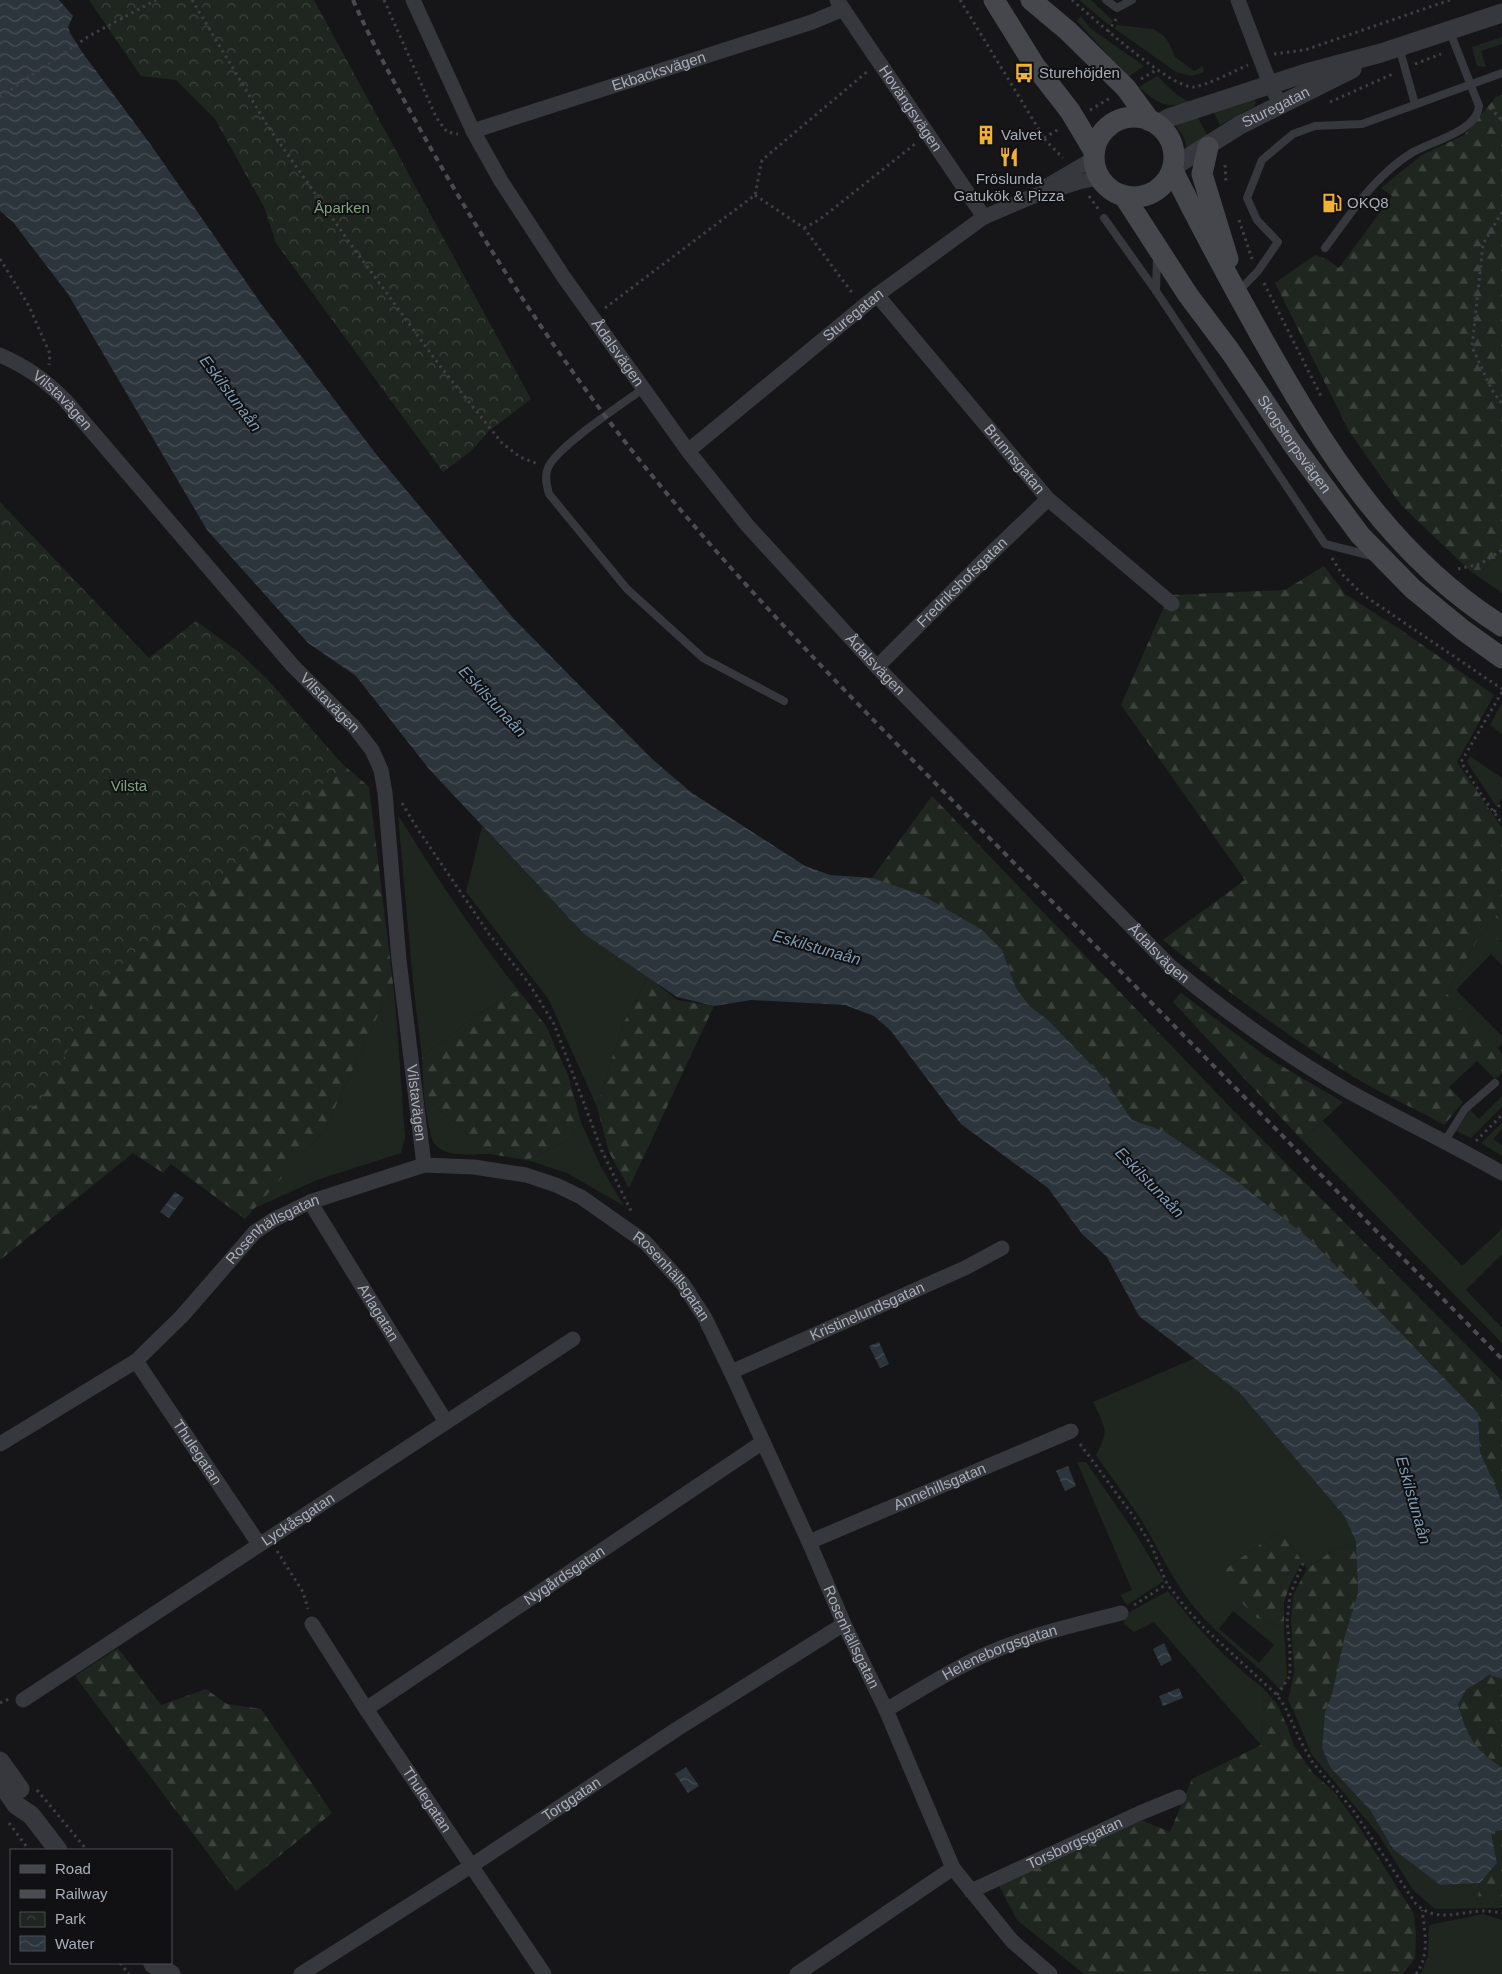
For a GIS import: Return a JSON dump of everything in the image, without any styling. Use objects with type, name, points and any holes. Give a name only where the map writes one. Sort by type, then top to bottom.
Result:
[{"type":"main road","points":[[994,0],[1035,66],[1075,119],[1088,168],[1106,186],[1124,196],[1132,198],[1153,192],[1161,186],[1173,169],[1174,158],[1171,141],[1153,123],[1126,88],[1068,31],[1031,0]]},
{"type":"main road","points":[[1088,168],[1100,135],[1118,120],[1134,116],[1153,123]]},
{"type":"main road","points":[[1216,152],[1202,174],[1237,294]]},
{"type":"main road","name":"Skogstorpsvägen","points":[[1173,169],[1237,294],[1302,410],[1356,489],[1394,534],[1447,588],[1502,626]]},
{"type":"main road","name":"Skogstorpsvägen","points":[[1124,196],[1188,295],[1230,351],[1294,446],[1360,535],[1413,589],[1463,630],[1502,658]]},
{"type":"street","name":"Ådalsvägen","points":[[413,0],[474,130],[501,180],[563,276],[688,451],[748,525],[878,667],[980,774],[1177,972],[1209,999],[1277,1046],[1347,1090],[1502,1173]]},
{"type":"street","points":[[1238,0],[1270,84],[1280,104]]},
{"type":"street","name":"Ekbacksvägen","points":[[474,130],[812,22],[840,5]]},
{"type":"street","name":"Hovängsvägen","points":[[840,5],[984,217]]},
{"type":"street","name":"Sturegatan","points":[[1153,123],[1270,84],[1390,50],[1502,13]]},
{"type":"street","name":"Sturegatan","points":[[1173,169],[1216,152],[1240,126],[1280,104],[1390,50]]},
{"type":"street","name":"Sturegatan","points":[[688,451],[877,295],[984,217],[1031,197],[1088,168]]},
{"type":"street","name":"Brunnsgatan","points":[[877,295],[1048,499],[1172,604]]},
{"type":"street","name":"Vilstavägen","points":[[0,355],[28,369],[47,382],[292,665],[355,728],[372,750],[382,770],[386,794],[399,960],[424,1165]]},
{"type":"street","name":"Fredrikshofsgatan","points":[[878,667],[981,563],[1048,499]]},
{"type":"street","name":"Rosenhällsgatan","points":[[0,1444],[136,1361],[182,1316],[255,1232],[273,1220],[310,1202],[424,1165],[474,1167],[526,1175],[556,1185],[581,1197],[611,1216],[645,1242],[683,1284],[705,1318],[809,1542],[844,1624],[886,1710],[953,1868],[1012,1942],[1047,1973]]},
{"type":"street","name":"Arlagatan","points":[[310,1202],[446,1422]]},
{"type":"street","name":"Kristinelundsgatan","points":[[731,1372],[965,1268],[1002,1248]]},
{"type":"street","name":"Lyckåsgatan","points":[[22,1700],[573,1339]]},
{"type":"street","name":"Thulegatan","points":[[136,1361],[264,1541]]},
{"type":"street","name":"Annehillsgatan","points":[[809,1542],[1071,1432]]},
{"type":"street","name":"Nygårdsgatan","points":[[366,1709],[763,1442]]},
{"type":"street","name":"Heleneborgsgatan","points":[[886,1710],[944,1675],[994,1651],[1035,1636],[1121,1613]]},
{"type":"street","name":"Thulegatan","points":[[312,1624],[366,1709],[544,1974]]},
{"type":"street","name":"Torggatan","points":[[300,1974],[471,1866],[677,1729],[844,1624]]},
{"type":"street","points":[[0,1760],[26,1798],[31,1815]]},
{"type":"street","points":[[0,1781],[16,1805],[31,1815],[57,1849]]},
{"type":"street","name":"Torsborgsgatan","points":[[971,1891],[1179,1797]]},
{"type":"street","points":[[797,1974],[953,1868]]},
{"type":"street","points":[[155,1967],[171,1974]]},
{"type":"lane","points":[[1106,0],[1117,8],[1132,0]]},
{"type":"lane","points":[[1325,248],[1373,184],[1384,173],[1414,152],[1460,129],[1474,120],[1479,113],[1480,106],[1470,84],[1458,48],[1449,31]]},
{"type":"lane","points":[[1390,50],[1406,68],[1416,104]]},
{"type":"lane","points":[[1237,294],[1258,271],[1278,242],[1257,220],[1247,198],[1262,160],[1293,134],[1316,126],[1362,124],[1502,73]]},
{"type":"lane","points":[[1104,218],[1156,291],[1325,544],[1384,559]]},
{"type":"lane","points":[[1156,291],[1157,245]]},
{"type":"lane","points":[[644,388],[582,433],[555,457],[548,468],[546,483],[549,494],[627,589],[703,658],[784,701]]},
{"type":"lane","points":[[1444,1141],[1465,1109],[1495,1083]]},
{"type":"path","points":[[0,97],[83,40],[156,0]]},
{"type":"path","points":[[192,0],[267,124],[347,239],[440,366],[502,443],[520,457],[548,468]]},
{"type":"path","points":[[384,0],[436,118],[442,127],[454,135],[474,130]]},
{"type":"path","points":[[960,0],[1044,138],[1061,155],[1088,168],[1104,218]]},
{"type":"path","points":[[1072,0],[1096,23],[1175,81],[1186,86],[1194,86],[1276,54],[1305,50],[1450,0]]},
{"type":"path","points":[[1328,103],[1406,68],[1458,48]]},
{"type":"path","points":[[593,317],[755,195],[762,160],[878,63]]},
{"type":"path","points":[[1044,138],[1158,69]]},
{"type":"path","points":[[1485,103],[1502,120]]},
{"type":"path","points":[[804,228],[819,220],[927,134]]},
{"type":"path","points":[[1216,152],[1227,184]]},
{"type":"path","points":[[755,195],[804,228],[862,307]]},
{"type":"path","points":[[1502,212],[1484,244],[1472,348],[1492,390],[1502,404]]},
{"type":"path","points":[[1236,213],[1258,271],[1326,406]]},
{"type":"path","points":[[0,258],[29,306],[50,354],[47,382]]},
{"type":"path","points":[[1325,544],[1342,574],[1362,594],[1502,691],[1461,762],[1502,823]]},
{"type":"path","points":[[1462,575],[1455,570],[1480,564],[1502,550]]},
{"type":"path","points":[[399,797],[417,828],[489,934],[528,982],[554,1024],[602,1151],[632,1214]]},
{"type":"path","points":[[1494,812],[1502,802]]},
{"type":"path","points":[[1475,1143],[1502,1115]]},
{"type":"path","points":[[1071,1432],[1134,1517],[1152,1547],[1167,1584],[1203,1627],[1277,1695],[1313,1763],[1353,1810],[1412,1898],[1422,1909],[1438,1916],[1484,1911],[1502,1913]]},
{"type":"path","points":[[264,1541],[303,1592],[312,1624]]},
{"type":"path","points":[[1277,1695],[1290,1676],[1290,1648],[1287,1622],[1290,1594],[1303,1563]]},
{"type":"path","points":[[1121,1613],[1167,1584]]},
{"type":"path","points":[[32,1784],[85,1849]]},
{"type":"path","points":[[6,1818],[29,1849]]},
{"type":"path","points":[[1416,1974],[1422,1966],[1426,1944],[1422,1909]]},
{"type":"path","points":[[121,1964],[130,1974]]},
{"type":"green space","name":"Åparken","points":[[89,0],[314,0],[531,399],[490,430],[471,451],[443,472],[276,243],[264,207],[215,119],[176,80],[141,76]]},
{"type":"green space","points":[[1079,0],[1091,0],[1113,21],[1109,25]]},
{"type":"green space","points":[[1081,16],[1090,28],[1144,66],[1128,77],[1077,21]]},
{"type":"green space","points":[[1117,25],[1153,29],[1164,36],[1175,57],[1194,71],[1203,66],[1204,72],[1192,76],[1176,72],[1114,28]]},
{"type":"green space","points":[[1502,37],[1502,44],[1481,51],[1486,67],[1477,66],[1472,47]]},
{"type":"green space","points":[[1157,76],[1177,95],[1190,102],[1174,105],[1162,104],[1139,87]]},
{"type":"green space","points":[[1502,95],[1502,555],[1483,570],[1469,570],[1401,505],[1349,431],[1275,283],[1315,255],[1328,260],[1339,268],[1392,196],[1381,188],[1422,155],[1464,135],[1496,97]]},
{"type":"green space","points":[[1254,98],[1256,103],[1253,107],[1220,125],[1211,107]]},
{"type":"green space","points":[[1195,112],[1207,135],[1187,148],[1184,138],[1174,123]]},
{"type":"green space","name":"Vilsta","points":[[0,502],[149,658],[196,621],[240,653],[270,682],[345,767],[106,978],[41,1101],[0,1133]]},
{"type":"green space","points":[[0,530],[150,668],[209,649],[369,787],[393,983],[324,1131],[245,1219],[171,1164],[163,1173],[133,1153],[0,1260]]},
{"type":"green space","points":[[1502,555],[1502,593],[1469,570],[1483,570]]},
{"type":"green space","points":[[1324,566],[1345,594],[1398,628],[1494,695],[1457,762],[1502,828],[1502,909],[1485,927],[1446,993],[1498,1048],[1502,1054],[1502,1073],[1495,1079],[1477,1061],[1449,1087],[1463,1102],[1444,1125],[1365,1084],[1304,1045],[1233,994],[1163,940],[1245,880],[1121,705],[1162,611],[1173,595],[1285,590]]},
{"type":"green space","points":[[1502,702],[1502,734],[1490,725]]},
{"type":"green space","points":[[1470,756],[1502,778],[1502,798],[1496,806],[1467,762]]},
{"type":"green space","points":[[932,796],[1231,1108],[1502,1381],[1502,1501],[1480,1452],[1478,1413],[1311,1240],[1237,1181],[1164,1131],[1132,1120],[1103,1077],[1047,1019],[1030,1008],[1016,988],[1002,950],[872,878]]},
{"type":"green space","points":[[398,815],[455,904],[518,990],[474,1017],[422,1057],[413,982]]},
{"type":"green space","points":[[482,826],[584,934],[648,977],[622,1026],[597,1107],[549,1000],[466,892]]},
{"type":"green space","points":[[1502,909],[1502,940],[1500,942],[1485,927]]},
{"type":"green space","points":[[1485,927],[1500,942],[1502,941],[1502,965],[1491,954],[1456,990],[1502,1036],[1502,1044],[1498,1048],[1446,993]]},
{"type":"green space","points":[[648,977],[677,1000],[714,1006],[629,1188],[609,1152],[597,1107],[622,1026]]},
{"type":"green space","points":[[393,983],[405,1138],[401,1153],[317,1180],[255,1208],[324,1131]]},
{"type":"green space","points":[[518,990],[546,1026],[568,1075],[581,1122],[569,1140],[527,1160],[489,1154],[424,1097],[422,1057],[474,1017]]},
{"type":"green space","points":[[1181,993],[1268,1058],[1343,1102],[1302,1140],[1173,1002]]},
{"type":"green space","points":[[1502,1096],[1502,1107],[1471,1138],[1456,1131],[1470,1110],[1479,1119]]},
{"type":"green space","points":[[424,1097],[489,1154],[459,1154],[439,1148],[432,1140]]},
{"type":"green space","points":[[1323,1121],[1462,1266],[1502,1229],[1502,1254],[1466,1290],[1502,1328],[1502,1343],[1302,1140]]},
{"type":"green space","points":[[581,1122],[601,1167],[624,1206],[567,1173],[527,1160],[569,1140]]},
{"type":"green space","points":[[1502,1123],[1502,1129],[1493,1139],[1502,1145],[1502,1156],[1481,1143]]},
{"type":"green space","points":[[1195,1358],[1240,1393],[1345,1517],[1356,1542],[1329,1553],[1307,1569],[1281,1532],[1225,1569],[1257,1618],[1284,1627],[1287,1676],[1282,1692],[1261,1670],[1204,1619],[1185,1596],[1144,1524],[1096,1455],[1103,1439],[1104,1429],[1093,1402]],"holes":[[[1233,1611],[1274,1645],[1259,1663],[1219,1629]]]},
{"type":"green space","points":[[1077,1462],[1086,1462],[1137,1536],[1164,1581],[1127,1605],[1120,1595],[1132,1590]]},
{"type":"green space","points":[[1281,1532],[1302,1561],[1284,1602],[1284,1627],[1257,1618],[1235,1596],[1225,1569]]},
{"type":"green space","points":[[1356,1542],[1358,1593],[1344,1639],[1332,1694],[1325,1712],[1294,1712],[1288,1700],[1294,1673],[1291,1622],[1293,1595],[1307,1569],[1329,1553]]},
{"type":"green space","points":[[1168,1591],[1212,1642],[1236,1666],[1263,1688],[1261,1745],[1154,1622],[1134,1632],[1124,1624],[1124,1615]]},
{"type":"green space","points":[[118,1648],[161,1705],[206,1689],[227,1704],[261,1709],[332,1813],[236,1891],[75,1676]]},
{"type":"green space","points":[[1489,1675],[1502,1679],[1502,1768],[1484,1754],[1473,1741],[1465,1726],[1458,1705],[1466,1690]]},
{"type":"green space","points":[[1263,1688],[1277,1704],[1294,1746],[1313,1773],[1334,1792],[1356,1822],[1414,1914],[1415,1958],[1403,1974],[1084,1974],[1017,1920],[998,1884],[1141,1820],[1170,1832],[1192,1779],[1261,1745]]},
{"type":"green space","points":[[1294,1712],[1325,1712],[1322,1748],[1330,1767],[1370,1810],[1393,1849],[1440,1885],[1480,1883],[1477,1904],[1502,1901],[1502,1908],[1435,1909],[1413,1890],[1379,1835],[1312,1755]]},
{"type":"green space","points":[[1502,1830],[1502,1901],[1477,1904],[1480,1883],[1497,1863],[1491,1831]]},
{"type":"green space","points":[[1483,1914],[1502,1920],[1502,1974],[1421,1974],[1428,1955],[1429,1925]]},
{"type":"water","name":"Eskilstunaån","points":[[0,0],[59,0],[73,16],[68,27],[82,52],[151,145],[262,305],[376,454],[514,619],[652,759],[692,793],[805,866],[830,875],[872,878],[922,895],[982,930],[1002,950],[1016,988],[1030,1007],[1047,1019],[1103,1077],[1132,1120],[1164,1131],[1237,1181],[1311,1240],[1478,1413],[1480,1452],[1502,1501],[1502,1679],[1489,1675],[1466,1690],[1458,1705],[1465,1726],[1473,1741],[1484,1754],[1502,1768],[1502,1830],[1491,1832],[1497,1863],[1480,1883],[1440,1885],[1393,1849],[1370,1810],[1330,1767],[1322,1748],[1325,1712],[1332,1694],[1344,1639],[1358,1593],[1356,1542],[1345,1517],[1240,1393],[1139,1316],[1107,1257],[1082,1234],[1048,1188],[961,1124],[891,1031],[874,1016],[845,1005],[751,1000],[714,1006],[677,997],[584,934],[429,769],[356,676],[308,643],[207,530],[68,294],[13,222],[0,211]]},
{"type":"water","points":[[175,1192],[184,1198],[169,1218],[160,1212]]},
{"type":"water","points":[[879,1342],[889,1364],[880,1368],[869,1346]]},
{"type":"water","points":[[1068,1466],[1076,1486],[1065,1491],[1056,1471]]},
{"type":"water","points":[[1164,1643],[1172,1660],[1161,1666],[1153,1649]]},
{"type":"water","points":[[1179,1688],[1183,1698],[1163,1706],[1159,1696]]},
{"type":"water","points":[[686,1767],[699,1786],[688,1793],[675,1774]]},
{"type":"railway","points":[[353,0],[382,60],[441,167],[526,304],[620,436],[697,530],[881,728],[1502,1359]]},
{"type":"place","name":"Sturehöjden","points":[[1024,73]]},
{"type":"place","name":"Valvet","points":[[986,135]]},
{"type":"place","name":"Fröslunda Gatukök & Pizza","points":[[1009,157]]},
{"type":"place","name":"OKQ8","points":[[1332,203]]}]
